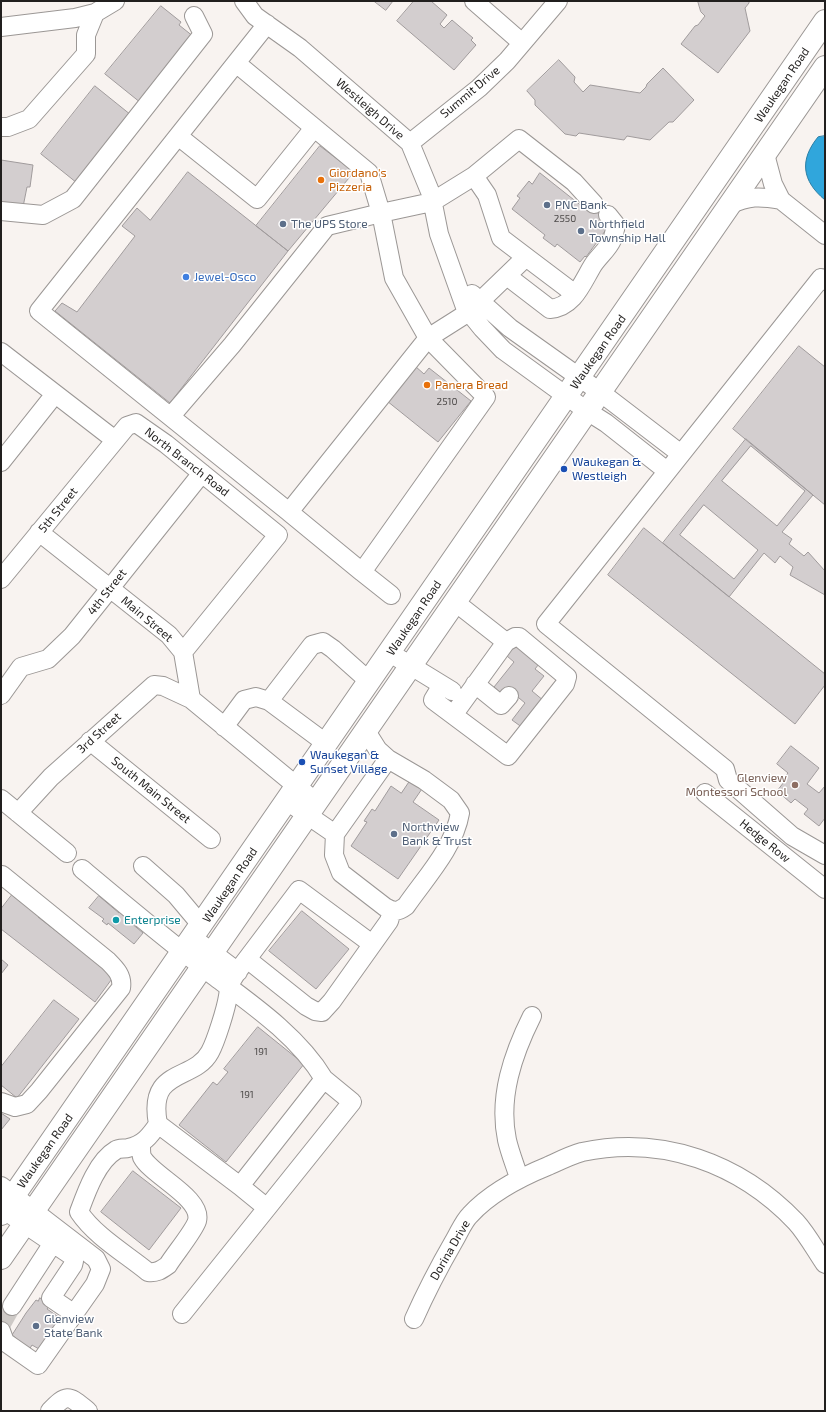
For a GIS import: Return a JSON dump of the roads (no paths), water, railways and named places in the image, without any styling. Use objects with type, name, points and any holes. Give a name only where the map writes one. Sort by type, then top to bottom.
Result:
[{"type":"main road","name":"Waukegan Road","points":[[5,1201],[193,938],[566,396],[580,379],[825,21]]},
{"type":"main road","name":"Waukegan Road","points":[[1,1258],[825,67]]},
{"type":"main road","points":[[394,647],[414,661]]},
{"type":"street","points":[[1,27],[75,18],[95,12],[115,1]]},
{"type":"street","name":"Westleigh Drive","points":[[244,1],[256,16],[300,48],[410,143],[432,202],[440,234],[454,274],[475,307],[482,328],[503,350],[606,423],[667,471]]},
{"type":"street","points":[[474,1],[521,42]]},
{"type":"street","name":"Summit Drive","points":[[410,143],[479,88],[507,61],[521,42],[558,1]]},
{"type":"street","points":[[1,127],[8,127],[29,119],[86,54],[86,35],[95,12]]},
{"type":"street","points":[[1,211],[43,215],[73,199],[203,34],[194,16]]},
{"type":"street","points":[[267,24],[39,311],[391,595]]},
{"type":"street","points":[[236,63],[368,174],[381,213],[394,278],[428,338],[486,396],[362,572]]},
{"type":"street","points":[[178,136],[257,199],[314,128]]},
{"type":"street","points":[[171,416],[232,345],[327,226],[432,202],[474,176],[519,139],[574,182],[594,204]]},
{"type":"street","points":[[765,154],[773,184],[781,200],[825,235]]},
{"type":"street","points":[[474,176],[487,195],[501,238],[575,294]]},
{"type":"street","points":[[729,205],[745,198],[762,197],[781,200]]},
{"type":"street","points":[[507,276],[550,309],[560,308],[568,303],[587,279],[593,265],[612,240],[616,224],[608,215]]},
{"type":"street","points":[[289,512],[428,338],[475,307],[526,256]]},
{"type":"street","points":[[825,281],[821,278],[546,624],[725,769],[728,780],[792,836],[825,855]]},
{"type":"street","name":"Westleigh Drive","points":[[475,307],[510,328],[600,392],[681,454]]},
{"type":"street","points":[[1,352],[115,440]]},
{"type":"street","points":[[1,462],[55,394]]},
{"type":"street","name":"North Branch Road","points":[[115,440],[127,426],[136,423],[202,473],[278,534],[183,652]]},
{"type":"street","name":"5th Street","points":[[1,579],[115,440]]},
{"type":"street","name":"4th Street","points":[[1,694],[21,667],[48,659],[72,636],[202,473]]},
{"type":"street","name":"Main Street","points":[[39,532],[169,635],[183,652],[191,699]]},
{"type":"street","points":[[455,602],[506,642]]},
{"type":"street","points":[[442,685],[433,700],[454,714],[508,756],[565,684],[567,678],[526,642],[515,637],[506,642],[454,714]]},
{"type":"street","points":[[269,701],[312,645],[323,642],[370,682]]},
{"type":"street","points":[[414,661],[442,685],[464,700]]},
{"type":"street","points":[[475,684],[502,704],[509,696]]},
{"type":"street","name":"3rd Street","points":[[18,813],[51,777],[154,685],[163,686],[191,699]]},
{"type":"street","points":[[224,727],[244,700],[256,697],[269,701],[327,744]]},
{"type":"street","points":[[191,699],[224,727],[292,794],[311,808],[335,834]]},
{"type":"street","points":[[366,731],[378,750],[388,759],[424,780],[451,800],[460,813],[458,827],[452,841],[406,906],[399,911],[392,911],[340,873],[334,855],[335,834],[388,759]]},
{"type":"street","name":"South Main Street","points":[[90,741],[211,839]]},
{"type":"street","name":"Hedge Row","points":[[705,793],[825,889]]},
{"type":"street","points":[[1,799],[67,853]]},
{"type":"street","points":[[142,866],[176,895],[193,938],[207,959],[238,972],[315,1011],[322,1012],[332,1001],[389,921],[392,911]]},
{"type":"street","points":[[82,869],[193,938]]},
{"type":"street","points":[[1,877],[108,961],[118,971],[122,981],[121,988],[39,1092],[27,1104],[15,1107],[1,1102]]},
{"type":"street","points":[[12,1306],[58,1238],[79,1212],[89,1184],[104,1162],[117,1149],[141,1145],[150,1136],[158,1124],[156,1111],[158,1096],[165,1084],[177,1075],[203,1061],[210,1052],[238,972],[299,890],[372,944]]},
{"type":"street","points":[[182,1314],[352,1102],[324,1079],[315,1063],[238,972]]},
{"type":"street","points":[[519,1178],[507,1140],[505,1093],[519,1042],[532,1016]]},
{"type":"street","points":[[240,1186],[324,1079]]},
{"type":"street","points":[[158,1124],[267,1208]]},
{"type":"street","points":[[79,1212],[86,1222],[148,1272],[161,1270],[168,1265],[197,1222],[198,1213],[175,1187],[160,1175],[142,1157],[141,1145]]},
{"type":"street","name":"Dorina Drive","points":[[414,1319],[435,1272],[469,1216],[519,1178],[581,1152],[643,1146],[680,1152],[711,1162],[743,1179],[775,1201],[797,1224],[825,1264]]},
{"type":"street","points":[[1,1328],[5,1342],[38,1365],[73,1313],[95,1284],[101,1269],[96,1259],[58,1238],[5,1201]]},
{"type":"street","points":[[58,1238],[74,1260],[73,1265],[51,1298],[73,1313]]},
{"type":"street","points":[[50,1411],[61,1399],[67,1398],[74,1400],[88,1411]]},
{"type":"water","points":[[825,136],[825,200],[817,193],[808,178],[806,162],[808,154],[818,137]]},
{"type":"tunnel","points":[[2,1324],[12,1306]]},
{"type":"place","name":"Giordano's Pizzeria","points":[[321,180]]},
{"type":"place","name":"PNC Bank","points":[[547,205]]},
{"type":"place","name":"The UPS Store","points":[[283,224]]},
{"type":"place","name":"Northfield Township Hall","points":[[581,231]]},
{"type":"place","name":"Jewel-Osco","points":[[186,277]]},
{"type":"place","name":"Panera Bread","points":[[427,385]]},
{"type":"place","name":"Waukegan & Westleigh","points":[[564,469]]},
{"type":"place","name":"Waukegan & Sunset Village","points":[[302,762]]},
{"type":"place","name":"Glenview Montessori School","points":[[795,785]]},
{"type":"place","name":"Northview Bank & Trust","points":[[394,834]]},
{"type":"place","name":"Enterprise","points":[[116,920]]},
{"type":"place","name":"Glenview State Bank","points":[[36,1326]]}]
